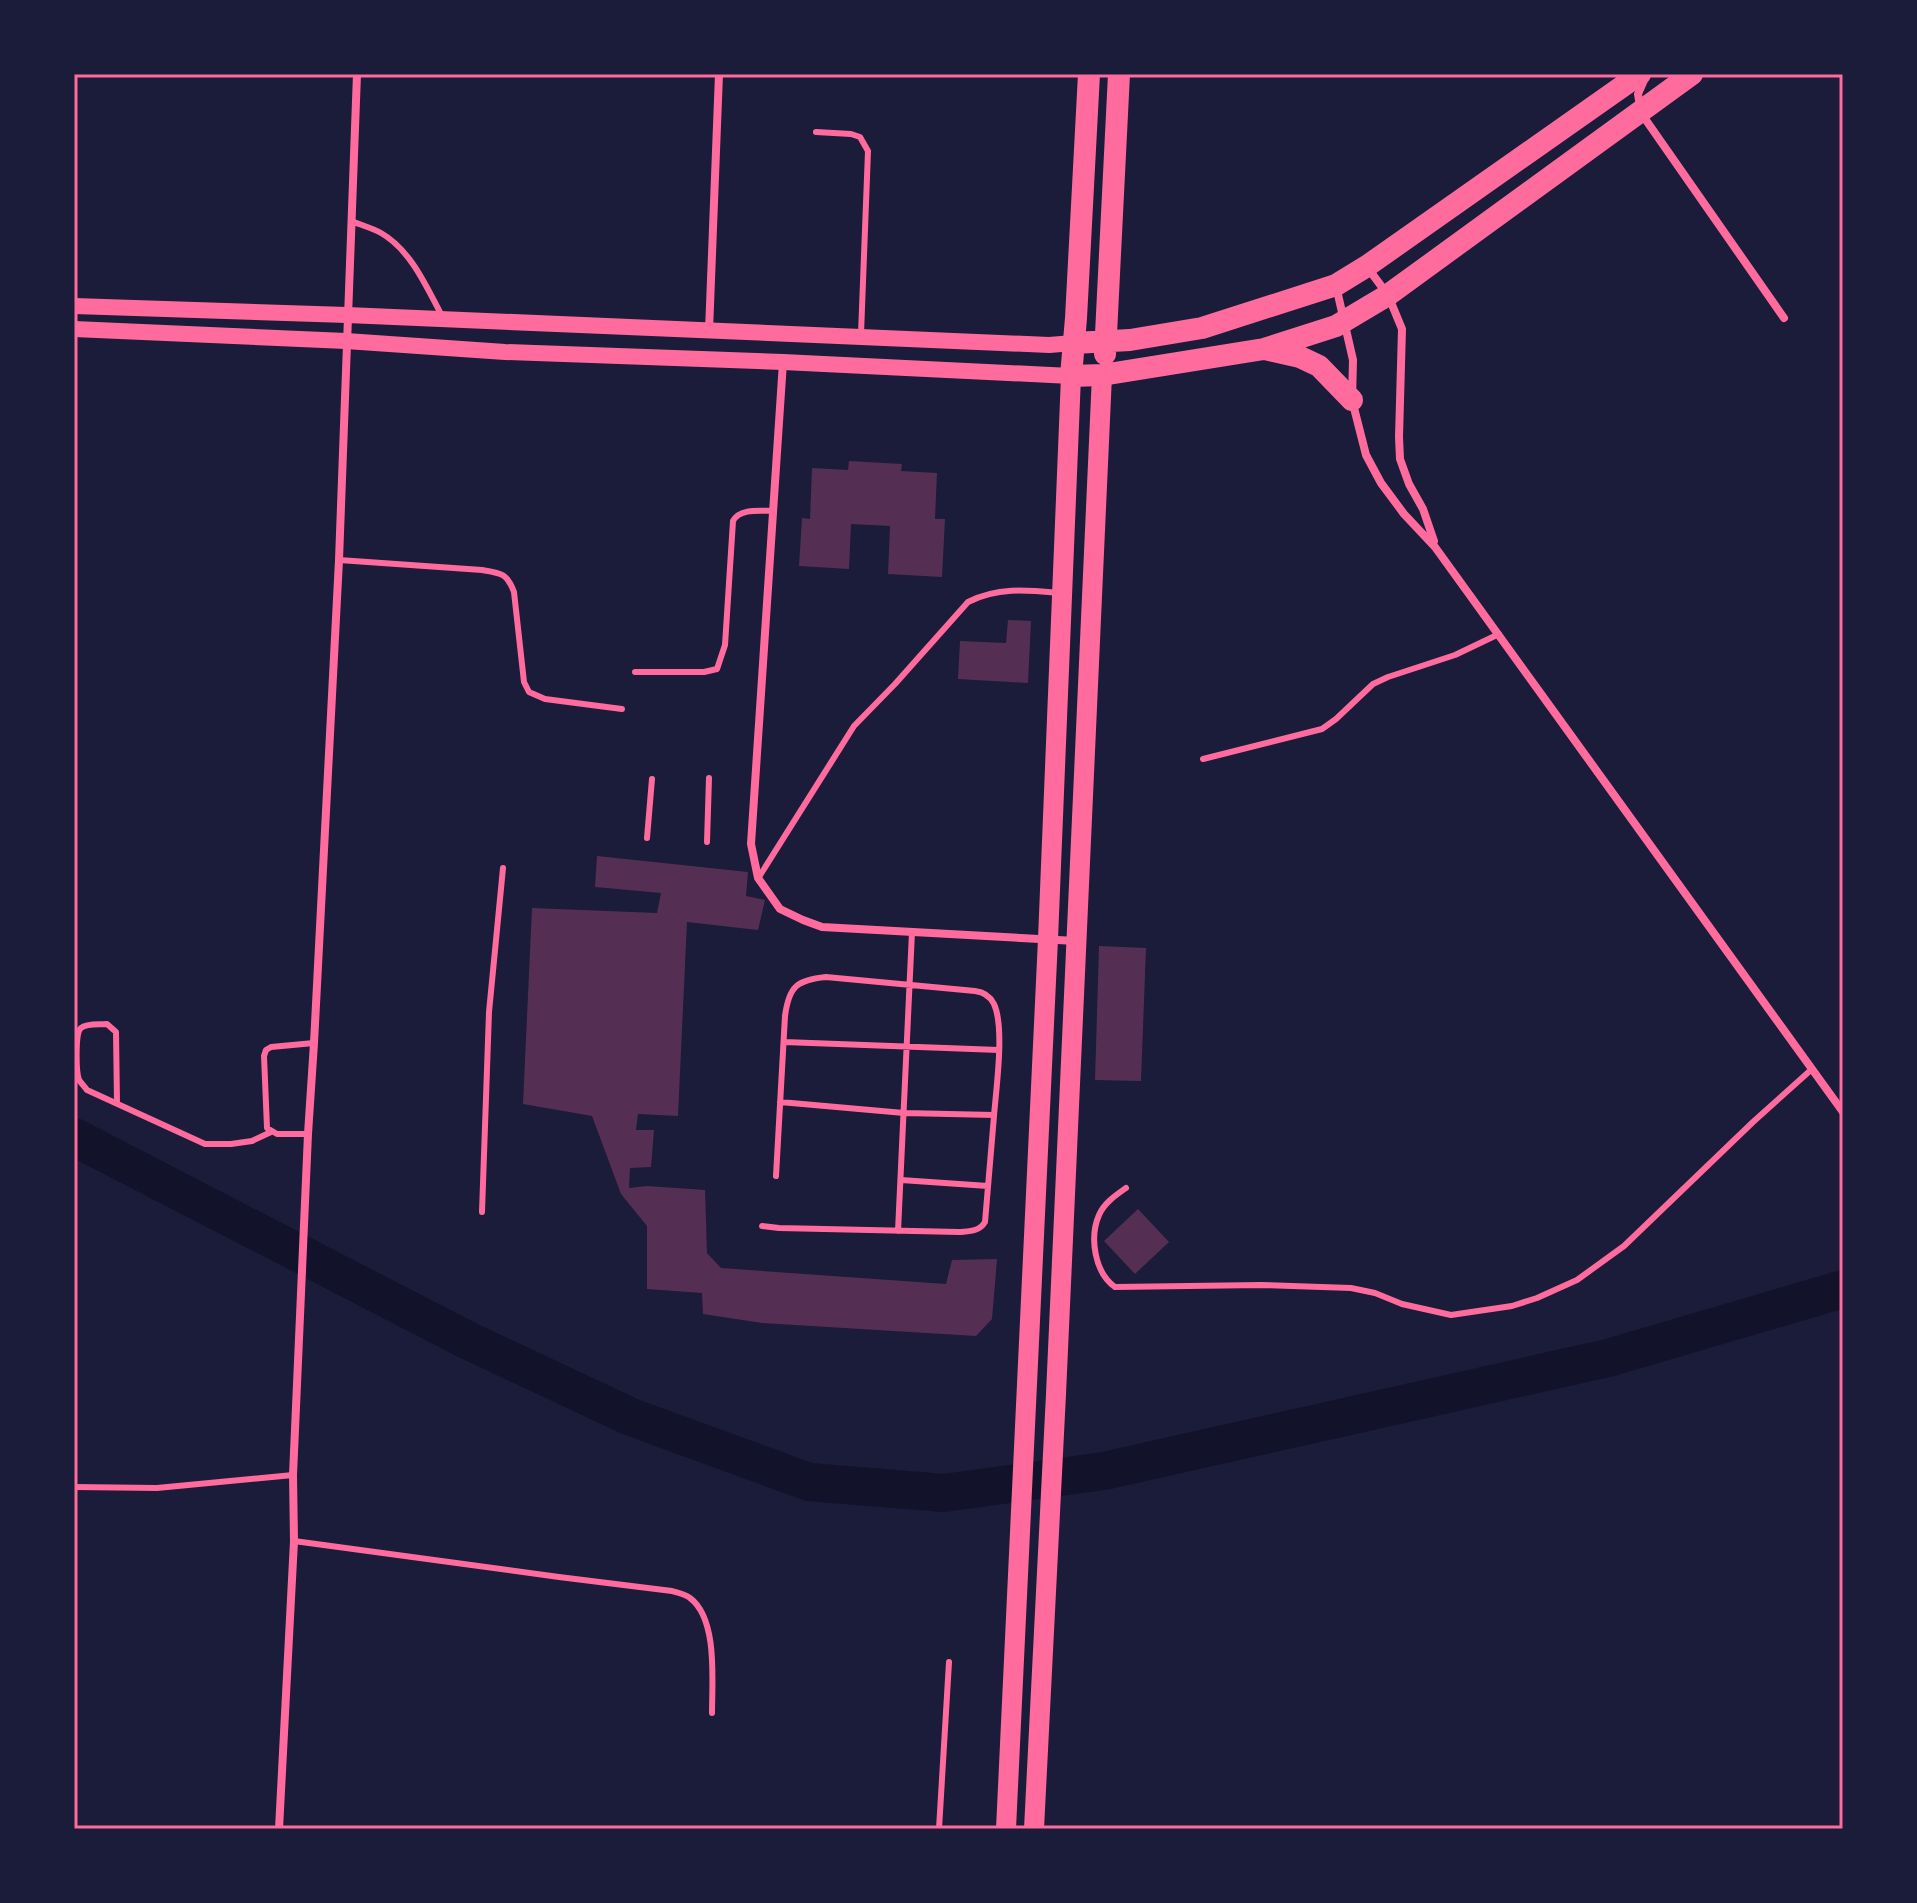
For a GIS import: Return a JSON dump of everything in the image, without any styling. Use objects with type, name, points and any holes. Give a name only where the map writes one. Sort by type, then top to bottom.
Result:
[{"type":"highway","points":[[1089,74],[1071,376],[1102,375],[1264,349],[1343,323],[1388,295],[1692,74]]},
{"type":"highway","points":[[1102,375],[1119,74]]},
{"type":"highway","points":[[1074,343],[1130,340],[1202,328],[1336,285],[1640,74]]},
{"type":"highway","points":[[1264,349],[1300,357],[1319,366],[1352,400]]},
{"type":"main road","points":[[74,306],[1049,345],[1074,343]]},
{"type":"main road","points":[[74,329],[346,341],[505,352],[1071,376],[1006,1829]]},
{"type":"main road","points":[[1034,1829],[1102,375]]},
{"type":"street","points":[[279,1829],[294,1541],[293,1475],[308,1134],[339,560],[357,74]]},
{"type":"street","points":[[709,331],[719,74]]},
{"type":"street","points":[[1647,74],[1638,94],[1641,113],[1784,318]]},
{"type":"street","points":[[1367,266],[1388,295],[1402,329],[1400,459],[1423,509],[1435,547]]},
{"type":"street","points":[[1336,285],[1353,360],[1352,400],[1366,455],[1381,483],[1404,514],[1435,547],[1499,634],[1843,1112]]},
{"type":"street","points":[[783,362],[751,844],[758,878],[780,909],[822,927],[1077,941]]},
{"type":"lane","points":[[816,132],[860,137],[868,151],[861,337]]},
{"type":"lane","points":[[350,220],[381,233],[395,243],[423,281],[444,320]]},
{"type":"lane","points":[[635,672],[704,672],[717,669],[725,645],[733,521],[741,513],[774,511]]},
{"type":"lane","points":[[339,560],[500,573],[510,580],[514,592],[524,682],[529,692],[545,699],[622,709]]},
{"type":"lane","points":[[758,878],[854,726],[968,602],[982,595],[1006,590],[1063,593]]},
{"type":"lane","points":[[1203,759],[1322,729],[1373,684],[1455,655],[1499,634]]},
{"type":"lane","points":[[707,842],[709,778]]},
{"type":"lane","points":[[647,838],[652,779]]},
{"type":"lane","points":[[482,1212],[489,1012],[503,868]]},
{"type":"lane","points":[[898,1231],[912,932]]},
{"type":"lane","points":[[762,1226],[898,1231],[973,1231],[982,1227],[985,1222],[999,1050],[997,1014],[989,996],[975,991],[826,977],[806,979],[795,986],[788,997],[776,1176]]},
{"type":"lane","points":[[117,1103],[116,1032],[107,1024],[81,1028],[78,1034],[77,1069],[80,1082],[87,1090],[205,1144],[252,1141],[271,1132]]},
{"type":"lane","points":[[784,1042],[999,1050]]},
{"type":"lane","points":[[308,1134],[277,1134],[267,1128],[264,1056],[271,1047],[314,1043]]},
{"type":"lane","points":[[1126,1188],[1109,1201],[1099,1215],[1095,1231],[1099,1268],[1106,1281],[1115,1287],[1261,1285],[1351,1288],[1451,1315],[1486,1311],[1537,1298],[1577,1280],[1600,1264],[1624,1246],[1812,1069]]},
{"type":"lane","points":[[780,1102],[904,1113],[994,1115]]},
{"type":"lane","points":[[901,1180],[988,1186]]},
{"type":"lane","points":[[74,1487],[157,1488],[293,1475]]},
{"type":"lane","points":[[294,1541],[672,1591],[689,1597],[703,1613],[711,1645],[712,1713]]},
{"type":"lane","points":[[939,1829],[949,1662]]},
{"type":"building","points":[[849,461],[902,464],[901,471],[937,473],[935,519],[945,519],[942,577],[888,574],[890,526],[851,524],[849,569],[799,566],[802,518],[810,519],[812,468],[848,470]]},
{"type":"building","points":[[1008,620],[1031,621],[1028,683],[958,679],[960,641],[1006,643]]},
{"type":"building","points":[[597,856],[748,872],[746,896],[765,900],[758,930],[687,922],[678,1116],[638,1114],[636,1130],[654,1130],[651,1167],[630,1168],[629,1188],[647,1186],[705,1190],[707,1253],[721,1268],[946,1284],[952,1260],[997,1259],[992,1319],[976,1336],[762,1323],[703,1314],[702,1293],[647,1289],[647,1226],[621,1194],[592,1116],[523,1104],[532,908],[657,913],[661,893],[595,887]]},
{"type":"building","points":[[1099,946],[1146,948],[1141,1081],[1095,1080]]},
{"type":"building","points":[[1138,1209],[1169,1242],[1135,1274],[1104,1241]]},
{"type":"waterway","points":[[74,1137],[467,1340],[631,1417],[809,1482],[944,1493],[1104,1471],[1608,1358],[1843,1289]]}]
